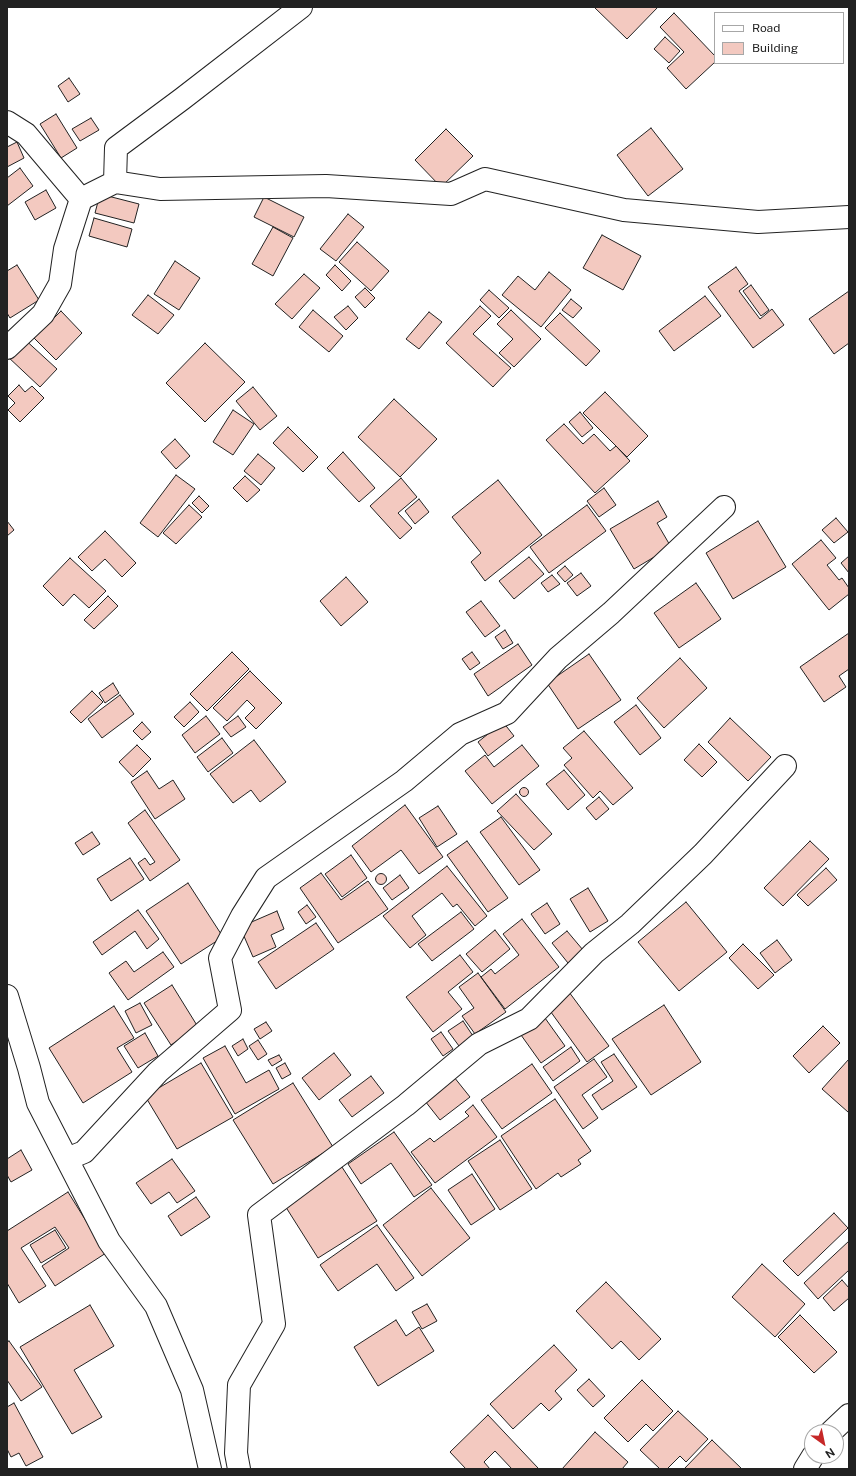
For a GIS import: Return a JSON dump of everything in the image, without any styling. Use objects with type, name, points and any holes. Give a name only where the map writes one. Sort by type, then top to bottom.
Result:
[{"type":"street","points":[[115,182],[116,148],[301,7]]},
{"type":"street","points":[[7,122],[26,134],[81,199]]},
{"type":"street","points":[[7,348],[43,314],[60,284],[65,249],[81,199],[115,182],[160,189],[326,186],[451,194],[485,179],[624,210],[758,222],[849,217]]},
{"type":"street","points":[[67,1159],[84,1152],[158,1072],[230,1010],[220,958],[242,916],[266,878],[404,781],[460,734],[507,713],[558,658],[611,613],[724,507]]},
{"type":"street","points":[[239,1469],[236,1453],[239,1385],[274,1324],[259,1215],[406,1105],[479,1044],[529,1019],[594,953],[630,924],[703,854],[785,766]]},
{"type":"street","points":[[7,996],[38,1103],[109,1241],[156,1306],[192,1390],[210,1469]]},
{"type":"street","points":[[839,1424],[849,1415]]},
{"type":"building","points":[[594,7],[658,7],[627,39]]},
{"type":"building","points":[[674,13],[714,55],[714,63],[686,89],[667,68],[684,52],[660,27]]},
{"type":"building","points":[[665,37],[680,51],[669,63],[654,49]]},
{"type":"building","points":[[69,78],[80,94],[68,102],[58,86]]},
{"type":"building","points":[[56,114],[77,148],[61,158],[40,124]]},
{"type":"building","points":[[91,118],[99,130],[80,141],[72,129]]},
{"type":"building","points":[[651,128],[683,169],[648,196],[617,155]]},
{"type":"building","points":[[446,129],[473,156],[441,187],[415,160]]},
{"type":"building","points":[[17,142],[24,158],[7,167],[7,147]]},
{"type":"building","points":[[20,168],[33,186],[7,206],[7,178]]},
{"type":"building","points":[[46,190],[56,208],[35,220],[25,202]]},
{"type":"building","points":[[100,194],[139,204],[134,223],[95,213]]},
{"type":"building","points":[[264,197],[304,217],[294,237],[254,217]]},
{"type":"building","points":[[348,214],[364,227],[336,261],[320,249]]},
{"type":"building","points":[[94,218],[132,229],[127,247],[89,236]]},
{"type":"building","points":[[273,227],[293,238],[273,276],[252,264]]},
{"type":"building","points":[[602,235],[641,256],[623,290],[583,268]]},
{"type":"building","points":[[357,242],[389,271],[371,291],[339,262]]},
{"type":"building","points":[[175,261],[200,278],[179,310],[154,294]]},
{"type":"building","points":[[17,265],[39,300],[10,318],[7,313],[7,271]]},
{"type":"building","points":[[335,265],[351,281],[342,291],[326,275]]},
{"type":"building","points":[[736,267],[748,284],[739,291],[760,319],[772,309],[784,325],[753,348],[708,287]]},
{"type":"building","points":[[549,272],[571,290],[541,327],[502,295],[518,276],[535,290]]},
{"type":"building","points":[[304,274],[320,288],[292,319],[275,304]]},
{"type":"building","points":[[751,285],[769,310],[761,316],[743,291]]},
{"type":"building","points":[[365,288],[375,298],[365,308],[355,297]]},
{"type":"building","points":[[489,290],[509,308],[499,318],[480,300]]},
{"type":"building","points":[[849,291],[849,343],[834,354],[809,319]]},
{"type":"building","points":[[148,295],[174,315],[158,334],[132,315]]},
{"type":"building","points":[[705,296],[721,316],[674,351],[659,331]]},
{"type":"building","points":[[571,299],[582,308],[573,318],[562,310]]},
{"type":"building","points":[[348,306],[358,318],[346,330],[334,317]]},
{"type":"building","points":[[480,306],[491,316],[473,334],[511,368],[493,387],[446,343]]},
{"type":"building","points":[[313,310],[343,336],[329,352],[299,327]]},
{"type":"building","points":[[511,310],[541,339],[514,367],[499,353],[513,339],[497,324]]},
{"type":"building","points":[[61,311],[82,333],[56,360],[34,338]]},
{"type":"building","points":[[429,312],[442,322],[419,349],[406,339]]},
{"type":"building","points":[[560,313],[600,351],[586,366],[545,328]]},
{"type":"building","points":[[21,336],[57,369],[40,387],[7,356]]},
{"type":"building","points":[[205,343],[245,382],[205,422],[166,383]]},
{"type":"building","points":[[19,385],[25,392],[32,386],[44,398],[20,422],[8,410],[15,403],[8,396]]},
{"type":"building","points":[[253,387],[277,416],[260,430],[236,401]]},
{"type":"building","points":[[605,392],[648,436],[627,457],[583,413]]},
{"type":"building","points":[[394,399],[437,439],[400,477],[358,437]]},
{"type":"building","points":[[233,410],[254,424],[233,455],[213,442]]},
{"type":"building","points":[[580,412],[593,428],[582,437],[569,422]]},
{"type":"building","points":[[564,424],[583,444],[594,434],[610,451],[616,446],[630,461],[595,493],[546,440]]},
{"type":"building","points":[[288,427],[318,457],[303,472],[273,443]]},
{"type":"building","points":[[175,439],[190,456],[176,469],[161,452]]},
{"type":"building","points":[[343,452],[375,488],[359,502],[327,468]]},
{"type":"building","points":[[258,454],[275,468],[261,485],[244,471]]},
{"type":"building","points":[[176,475],[195,489],[158,537],[140,523]]},
{"type":"building","points":[[245,476],[260,490],[247,502],[233,488]]},
{"type":"building","points":[[401,478],[417,497],[398,513],[412,528],[400,539],[370,506]]},
{"type":"building","points":[[498,480],[542,535],[485,581],[471,562],[481,553],[452,517]]},
{"type":"building","points":[[604,488],[616,505],[599,517],[587,501]]},
{"type":"building","points":[[199,496],[209,506],[202,513],[192,503]]},
{"type":"building","points":[[419,499],[429,512],[415,524],[405,511]]},
{"type":"building","points":[[658,501],[667,517],[657,523],[671,547],[634,569],[610,529]]},
{"type":"building","points":[[189,505],[202,517],[176,544],[163,533]]},
{"type":"building","points":[[587,505],[606,531],[549,573],[530,547]]},
{"type":"building","points":[[836,518],[848,532],[834,543],[822,530]]},
{"type":"building","points":[[7,521],[14,530],[7,536]]},
{"type":"building","points":[[758,521],[786,567],[733,599],[706,553]]},
{"type":"building","points":[[105,531],[136,563],[122,577],[105,559],[92,571],[78,557]]},
{"type":"building","points":[[821,540],[836,558],[827,565],[839,580],[842,578],[849,588],[849,594],[829,610],[792,564]]},
{"type":"building","points":[[849,556],[849,573],[841,563]]},
{"type":"building","points":[[529,557],[544,574],[514,599],[499,581]]},
{"type":"building","points":[[70,558],[106,591],[89,608],[74,594],[63,606],[43,586]]},
{"type":"building","points":[[565,566],[573,575],[565,582],[557,573]]},
{"type":"building","points":[[581,573],[591,586],[577,596],[567,583]]},
{"type":"building","points":[[552,575],[560,584],[548,592],[541,583]]},
{"type":"building","points":[[346,577],[368,602],[341,626],[320,601]]},
{"type":"building","points":[[696,583],[721,619],[679,648],[654,613]]},
{"type":"building","points":[[108,596],[118,606],[94,629],[84,620]]},
{"type":"building","points":[[481,601],[500,626],[485,637],[466,612]]},
{"type":"building","points":[[505,630],[513,643],[503,649],[495,637]]},
{"type":"building","points":[[849,633],[849,669],[839,676],[846,687],[824,702],[800,667]]},
{"type":"building","points":[[518,644],[532,665],[488,696],[474,674]]},
{"type":"building","points":[[232,652],[249,669],[207,711],[190,694]]},
{"type":"building","points":[[472,652],[480,663],[470,670],[462,659]]},
{"type":"building","points":[[589,654],[621,700],[578,729],[547,683]]},
{"type":"building","points":[[680,658],[707,688],[664,728],[637,698]]},
{"type":"building","points":[[250,671],[282,703],[256,729],[245,718],[255,708],[247,700],[227,721],[213,708]]},
{"type":"building","points":[[113,683],[119,693],[105,703],[99,693]]},
{"type":"building","points":[[92,691],[103,702],[81,723],[70,712]]},
{"type":"building","points":[[120,695],[134,714],[102,738],[88,719]]},
{"type":"building","points":[[190,702],[199,712],[184,727],[174,717]]},
{"type":"building","points":[[636,705],[661,738],[640,755],[614,722]]},
{"type":"building","points":[[206,716],[220,734],[195,753],[182,735]]},
{"type":"building","points":[[238,716],[246,727],[231,737],[223,727]]},
{"type":"building","points":[[730,718],[771,757],[748,781],[708,742]]},
{"type":"building","points":[[142,722],[151,732],[142,740],[133,731]]},
{"type":"building","points":[[503,722],[514,736],[488,756],[478,742]]},
{"type":"building","points":[[584,731],[633,788],[613,805],[600,791],[593,798],[564,765],[572,758],[563,748]]},
{"type":"building","points":[[222,738],[233,753],[208,772],[197,757]]},
{"type":"building","points":[[254,740],[286,782],[260,802],[251,790],[233,803],[210,774]]},
{"type":"building","points":[[699,744],[717,762],[702,777],[684,760]]},
{"type":"building","points":[[137,745],[151,759],[133,777],[119,762]]},
{"type":"building","points":[[522,745],[539,766],[492,804],[465,771],[485,755],[494,767]]},
{"type":"building","points":[[564,770],[585,795],[568,810],[546,784]]},
{"type":"building","points":[[147,771],[159,789],[173,780],[185,799],[155,819],[131,782]]},
{"type":"building","points":[[522,788],[526,788],[528,792],[526,796],[522,796],[520,794],[520,790]]},
{"type":"building","points":[[516,794],[552,834],[534,850],[497,811]]},
{"type":"building","points":[[599,797],[609,809],[596,820],[586,808]]},
{"type":"building","points":[[405,805],[443,857],[419,874],[401,850],[371,872],[352,846]]},
{"type":"building","points":[[438,806],[457,834],[437,847],[419,818]]},
{"type":"building","points":[[145,810],[180,860],[150,881],[138,863],[145,858],[150,865],[155,862],[128,823]]},
{"type":"building","points":[[501,817],[540,870],[519,885],[480,832]]},
{"type":"building","points":[[92,832],[100,844],[83,855],[75,843]]},
{"type":"building","points":[[467,841],[508,898],[488,912],[447,855]]},
{"type":"building","points":[[810,841],[829,859],[783,906],[764,888]]},
{"type":"building","points":[[351,855],[367,878],[342,897],[325,874]]},
{"type":"building","points":[[130,858],[144,879],[111,901],[97,879]]},
{"type":"building","points":[[447,866],[487,916],[475,926],[457,904],[453,907],[442,893],[412,916],[426,935],[410,948],[383,916]]},
{"type":"building","points":[[826,868],[837,880],[808,906],[797,895]]},
{"type":"building","points":[[321,873],[341,900],[368,881],[388,909],[338,943],[300,888]]},
{"type":"building","points":[[379,874],[383,874],[385,875],[385,883],[379,884],[376,881],[376,877]]},
{"type":"building","points":[[400,875],[409,888],[392,900],[383,888]]},
{"type":"building","points":[[188,883],[223,937],[181,964],[146,911]]},
{"type":"building","points":[[588,888],[608,921],[590,932],[570,899]]},
{"type":"building","points":[[686,902],[727,952],[679,991],[638,942]]},
{"type":"building","points":[[547,903],[560,924],[545,934],[531,914]]},
{"type":"building","points":[[307,905],[316,917],[306,924],[298,912]]},
{"type":"building","points":[[138,910],[159,939],[147,949],[135,931],[102,955],[93,942]]},
{"type":"building","points":[[277,911],[284,929],[271,935],[276,947],[253,957],[240,927]]},
{"type":"building","points":[[461,912],[474,929],[432,961],[418,944]]},
{"type":"building","points":[[522,919],[559,967],[505,1009],[481,977],[491,969],[495,974],[519,955],[503,934]]},
{"type":"building","points":[[316,923],[334,949],[276,989],[258,962]]},
{"type":"building","points":[[495,930],[510,949],[482,972],[466,954]]},
{"type":"building","points":[[567,931],[583,950],[568,963],[552,943]]},
{"type":"building","points":[[777,940],[792,960],[775,973],[760,953]]},
{"type":"building","points":[[743,944],[774,975],[758,989],[729,958]]},
{"type":"building","points":[[163,952],[174,967],[128,1000],[109,973],[126,961],[134,972]]},
{"type":"building","points":[[460,955],[473,972],[448,992],[462,1009],[433,1032],[406,997]]},
{"type":"building","points":[[478,973],[506,1012],[475,1034],[462,1016],[474,1008],[459,987]]},
{"type":"building","points":[[172,985],[198,1027],[171,1045],[144,1003]]},
{"type":"building","points":[[569,992],[609,1046],[587,1062],[548,1008]]},
{"type":"building","points":[[140,1003],[152,1025],[136,1033],[125,1011]]},
{"type":"building","points":[[664,1005],[701,1062],[651,1095],[612,1039]]},
{"type":"building","points":[[114,1006],[134,1038],[117,1048],[132,1072],[83,1103],[49,1048]]},
{"type":"building","points":[[545,1018],[565,1046],[541,1063],[521,1035]]},
{"type":"building","points":[[463,1021],[473,1036],[459,1046],[448,1031]]},
{"type":"building","points":[[266,1022],[272,1031],[260,1039],[254,1029]]},
{"type":"building","points":[[823,1026],[840,1043],[809,1073],[793,1056]]},
{"type":"building","points":[[441,1032],[453,1049],[443,1056],[431,1039]]},
{"type":"building","points":[[145,1033],[158,1056],[138,1068],[124,1046]]},
{"type":"building","points":[[243,1039],[248,1049],[238,1056],[232,1046]]},
{"type":"building","points":[[258,1040],[267,1054],[258,1060],[249,1046]]},
{"type":"building","points":[[225,1046],[246,1083],[269,1070],[279,1089],[235,1114],[203,1058]]},
{"type":"building","points":[[571,1047],[580,1061],[553,1081],[543,1067]]},
{"type":"building","points":[[334,1053],[351,1075],[319,1100],[302,1078]]},
{"type":"building","points":[[614,1054],[637,1087],[602,1110],[592,1095],[613,1081],[601,1062]]},
{"type":"building","points":[[279,1055],[282,1060],[272,1066],[268,1060]]},
{"type":"building","points":[[594,1059],[607,1077],[582,1095],[598,1118],[583,1129],[554,1087]]},
{"type":"building","points":[[849,1059],[849,1111],[848,1112],[822,1089]]},
{"type":"building","points":[[201,1063],[233,1117],[177,1149],[145,1096]]},
{"type":"building","points":[[285,1063],[291,1074],[282,1079],[276,1068]]},
{"type":"building","points":[[532,1064],[552,1093],[502,1129],[481,1100]]},
{"type":"building","points":[[371,1076],[384,1093],[352,1117],[339,1100]]},
{"type":"building","points":[[454,1077],[470,1097],[440,1120],[425,1101]]},
{"type":"building","points":[[293,1083],[333,1147],[273,1184],[233,1120]]},
{"type":"building","points":[[555,1099],[591,1151],[578,1160],[581,1164],[561,1177],[558,1173],[536,1189],[501,1136]]},
{"type":"building","points":[[473,1105],[497,1137],[435,1183],[411,1152],[430,1138],[434,1142],[469,1116],[465,1112]]},
{"type":"building","points":[[394,1132],[432,1185],[414,1197],[391,1163],[361,1184],[348,1164]]},
{"type":"building","points":[[500,1140],[532,1189],[500,1210],[468,1161]]},
{"type":"building","points":[[21,1150],[32,1170],[11,1182],[7,1175],[7,1159]]},
{"type":"building","points":[[172,1159],[195,1191],[177,1203],[169,1192],[151,1204],[136,1183]]},
{"type":"building","points":[[340,1164],[377,1221],[318,1258],[282,1201]]},
{"type":"building","points":[[472,1174],[495,1209],[471,1225],[448,1190]]},
{"type":"building","points":[[431,1188],[470,1238],[422,1276],[383,1225]]},
{"type":"building","points":[[68,1192],[106,1253],[55,1286],[42,1266],[69,1248],[55,1227],[21,1248],[46,1286],[19,1303],[7,1283],[7,1231]]},
{"type":"building","points":[[196,1197],[210,1217],[181,1236],[168,1216]]},
{"type":"building","points":[[834,1213],[848,1228],[798,1276],[783,1261]]},
{"type":"building","points":[[377,1225],[414,1278],[396,1291],[377,1264],[338,1291],[320,1265]]},
{"type":"building","points":[[55,1230],[66,1248],[41,1263],[30,1245]]},
{"type":"building","points":[[849,1241],[849,1270],[818,1299],[804,1283]]},
{"type":"building","points":[[762,1264],[805,1304],[775,1337],[732,1297]]},
{"type":"building","points":[[842,1280],[849,1288],[849,1298],[834,1311],[823,1298]]},
{"type":"building","points":[[606,1282],[661,1339],[639,1360],[621,1341],[612,1349],[576,1311]]},
{"type":"building","points":[[427,1304],[437,1321],[422,1329],[412,1312]]},
{"type":"building","points":[[90,1305],[114,1346],[74,1370],[102,1417],[72,1434],[20,1347]]},
{"type":"building","points":[[800,1315],[837,1352],[814,1373],[778,1337]]},
{"type":"building","points":[[396,1320],[406,1336],[419,1327],[434,1351],[378,1386],[354,1347]]},
{"type":"building","points":[[9,1341],[42,1387],[21,1401],[7,1380],[7,1342]]},
{"type":"building","points":[[554,1345],[577,1370],[555,1391],[562,1399],[549,1411],[541,1403],[513,1429],[490,1404]]},
{"type":"building","points":[[589,1379],[605,1396],[593,1407],[577,1390]]},
{"type":"building","points":[[642,1380],[673,1411],[653,1431],[646,1424],[628,1442],[604,1418]]},
{"type":"building","points":[[14,1403],[43,1457],[26,1466],[19,1453],[11,1457],[7,1449],[7,1407]]},
{"type":"building","points":[[678,1411],[708,1439],[686,1462],[680,1456],[667,1469],[660,1469],[640,1450]]},
{"type":"building","points":[[488,1415],[538,1468],[537,1469],[512,1469],[495,1451],[484,1462],[490,1469],[466,1469],[450,1452]]},
{"type":"building","points":[[595,1432],[628,1462],[622,1469],[562,1469]]},
{"type":"building","points":[[712,1440],[742,1469],[684,1469]]}]
